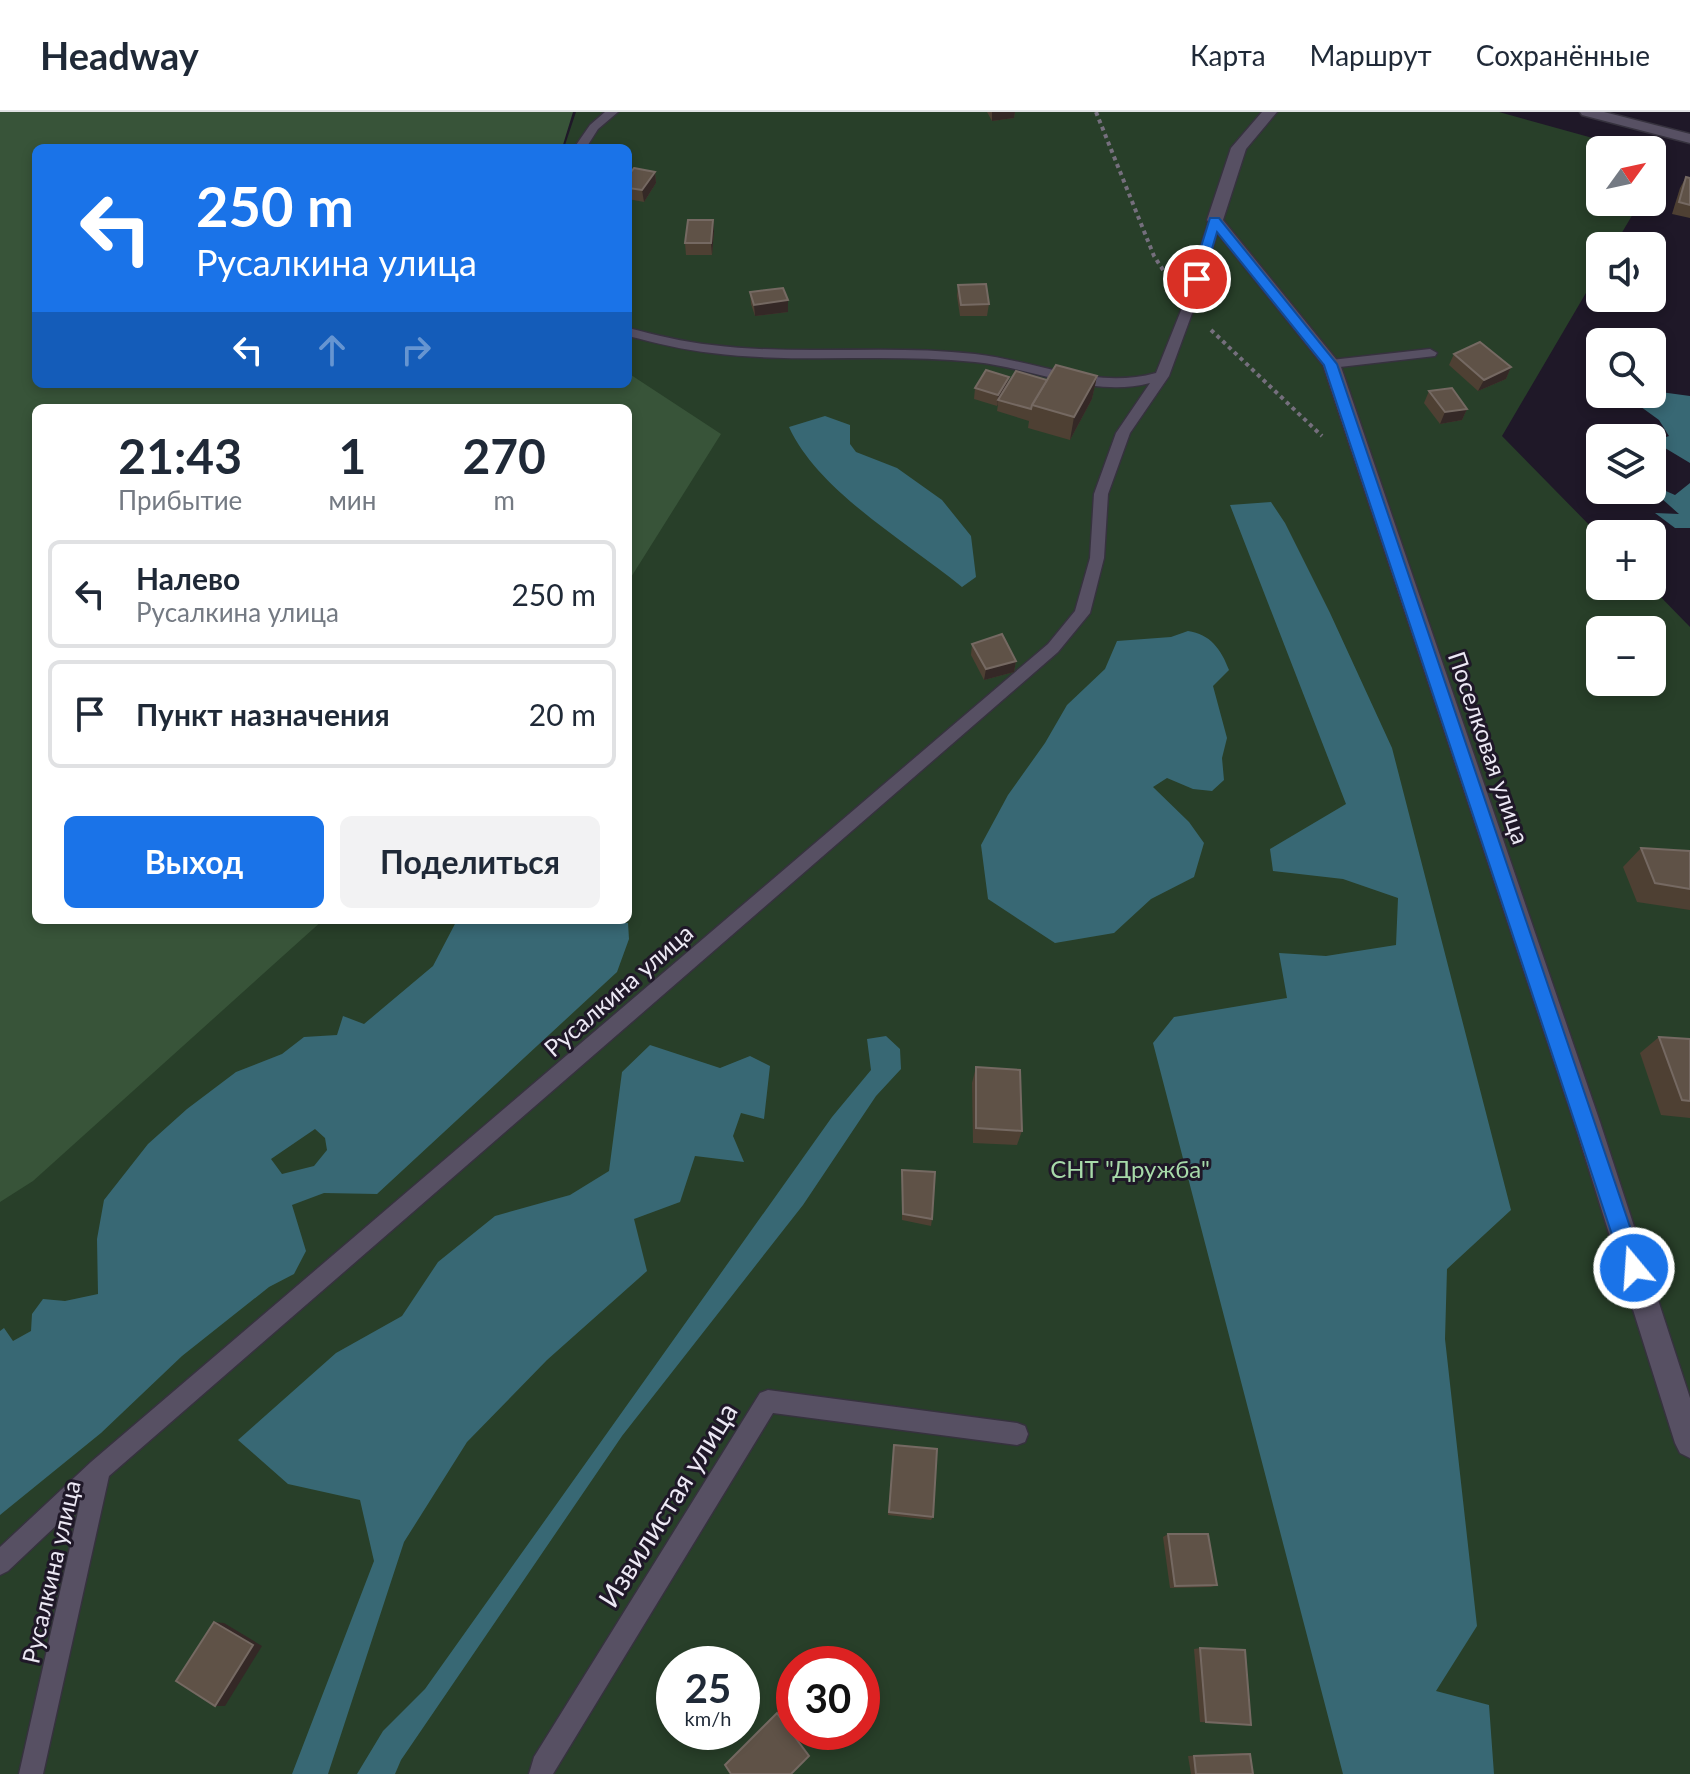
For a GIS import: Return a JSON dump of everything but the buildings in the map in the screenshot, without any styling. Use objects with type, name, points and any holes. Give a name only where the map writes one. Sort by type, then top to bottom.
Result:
[{"type":"street","points":[[1215,220],[1239,148],[1270,112]]},
{"type":"street","points":[[1587,112],[1690,139]]},
{"type":"street","name":"Поселковая улица","points":[[1215,220],[1331,364],[1587,1122],[1690,1443]]},
{"type":"lane","points":[[583,144],[594,127],[612,112]]},
{"type":"lane","name":"Русалкина улица","points":[[31,1774],[99,1470],[1053,648],[1082,613],[1097,558],[1101,494],[1123,433],[1162,376],[1188,308],[1215,220]]},
{"type":"lane","points":[[632,333],[725,351],[975,358],[1082,380],[1128,383],[1162,376]]},
{"type":"lane","points":[[1331,364],[1430,353]]},
{"type":"lane","name":"Извилистая улица","points":[[541,1774],[543,1766],[768,1401],[1017,1434]]},
{"type":"lane","points":[[0,1563],[99,1470]]},
{"type":"green space","points":[[0,112],[573,112],[563,144],[32,144],[32,388],[632,388],[632,376],[721,434],[632,576],[632,404],[32,404],[32,924],[319,924],[33,1181],[0,1202]]},
{"type":"green space","name":"СНТ \"Дружба\"","points":[[576,112],[1499,112],[1586,136],[1586,216],[1632,216],[1622,232],[1586,232],[1586,293],[1502,436],[1586,522],[1586,600],[1664,600],[1690,627],[1690,1774],[0,1774],[0,964],[45,924],[632,924],[632,404],[628,404],[628,388],[632,388],[632,144],[565,144]]},
{"type":"water","points":[[1666,393],[1690,396],[1690,463],[1666,449],[1666,437],[1669,436],[1666,424],[1642,408],[1666,408]]},
{"type":"water","points":[[825,416],[850,425],[850,444],[856,452],[897,468],[942,500],[971,536],[976,577],[962,587],[866,514],[821,473],[789,427]]},
{"type":"water","points":[[1690,483],[1690,528],[1675,528],[1655,513],[1679,514],[1666,502],[1666,491],[1675,495]]},
{"type":"water","points":[[1271,502],[1285,523],[1330,613],[1392,748],[1511,1210],[1447,1269],[1445,1339],[1477,1626],[1436,1691],[1489,1705],[1494,1774],[1343,1774],[1153,1043],[1174,1017],[1287,998],[1279,953],[1326,956],[1396,945],[1398,898],[1343,879],[1273,871],[1270,849],[1346,804],[1230,505]]},
{"type":"water","points":[[1188,631],[1203,635],[1214,644],[1229,670],[1213,686],[1227,738],[1222,758],[1224,780],[1212,791],[1193,789],[1167,778],[1153,787],[1189,822],[1204,843],[1194,877],[1151,899],[1114,933],[1055,943],[988,899],[981,845],[1008,795],[1045,743],[1067,705],[1105,669],[1117,641],[1171,637]]},
{"type":"water","points":[[455,924],[628,924],[629,939],[617,972],[377,1194],[324,1193],[292,1205],[306,1251],[294,1274],[269,1287],[182,1356],[101,1433],[0,1515],[0,1331],[4,1328],[13,1341],[31,1331],[32,1314],[43,1299],[65,1301],[98,1294],[97,1239],[104,1200],[148,1144],[187,1109],[236,1072],[282,1054],[304,1037],[337,1035],[343,1016],[364,1024],[433,966]],"holes":[[[315,1129],[325,1138],[327,1150],[314,1166],[282,1174],[271,1159]]]},
{"type":"water","points":[[886,1036],[900,1049],[901,1069],[876,1096],[803,1205],[622,1436],[401,1760],[395,1774],[357,1774],[383,1731],[425,1689],[832,1117],[871,1070],[867,1039]]},
{"type":"water","points":[[650,1045],[720,1068],[750,1056],[770,1066],[764,1119],[741,1113],[733,1136],[744,1162],[695,1156],[680,1202],[634,1219],[647,1271],[547,1360],[467,1442],[404,1542],[328,1774],[292,1774],[374,1561],[360,1500],[288,1484],[238,1440],[336,1353],[402,1316],[438,1262],[495,1216],[570,1195],[609,1171],[622,1072]]},
{"type":"route","points":[[1197,279],[1215,220],[1331,364],[1634,1268]]}]
